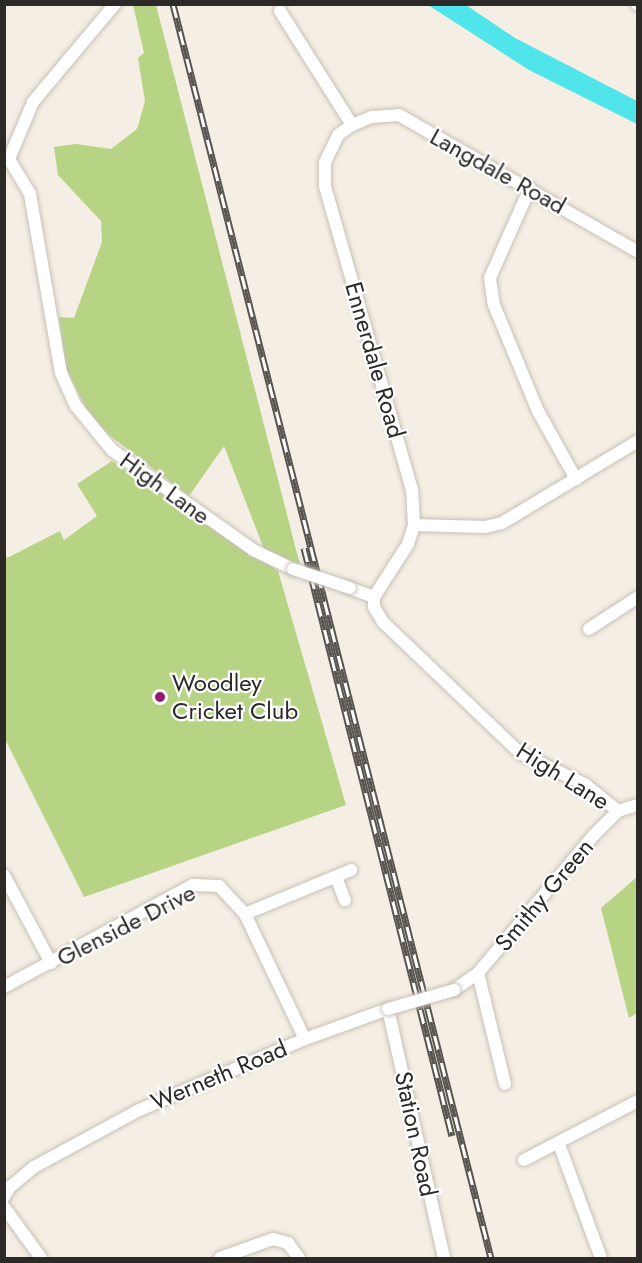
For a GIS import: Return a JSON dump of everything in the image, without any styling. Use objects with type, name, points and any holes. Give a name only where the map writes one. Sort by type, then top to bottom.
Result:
[{"type":"street","name":"High Lane","points":[[115,4],[33,102],[9,159],[30,194],[61,373],[76,406],[112,450],[253,550],[294,569],[374,597],[374,607],[383,622],[520,753],[586,785],[618,811]]},
{"type":"street","points":[[280,11],[352,125]]},
{"type":"street","name":"Langdale Road","points":[[352,125],[372,117],[399,116],[530,188],[638,252]]},
{"type":"street","name":"Ennerdale Road","points":[[352,125],[338,135],[325,162],[325,187],[412,490],[414,525],[408,544],[374,597]]},
{"type":"street","points":[[530,188],[490,278],[494,305],[538,411],[576,479]]},
{"type":"street","points":[[414,525],[485,527],[502,523],[638,441]]},
{"type":"street","points":[[589,630],[638,597]]},
{"type":"street","points":[[618,811],[638,805]]},
{"type":"street","name":"Smithy Green","points":[[454,990],[478,973],[618,811]]},
{"type":"street","points":[[245,914],[351,870]]},
{"type":"street","points":[[4,874],[51,963]]},
{"type":"street","points":[[336,877],[345,900]]},
{"type":"street","name":"Glenside Drive","points":[[4,987],[193,885],[219,886],[245,914],[305,1039]]},
{"type":"street","points":[[478,973],[505,1084]]},
{"type":"street","name":"Werneth Road","points":[[4,1197],[21,1176],[85,1137],[136,1110],[305,1039],[388,1009],[454,990]]},
{"type":"street","name":"Station Road","points":[[388,1009],[444,1258]]},
{"type":"street","points":[[524,1160],[560,1144],[638,1101]]},
{"type":"street","points":[[560,1144],[601,1258]]},
{"type":"street","points":[[4,1207],[41,1258]]},
{"type":"street","points":[[219,1258],[273,1239],[288,1243],[299,1257]]},
{"type":"green space","points":[[133,5],[156,5],[300,565],[264,549],[224,446],[189,496],[105,432],[86,408],[66,368],[59,317],[74,318],[102,242],[101,221],[58,175],[54,147],[76,144],[111,149],[137,129],[145,101],[138,58],[144,53]]},
{"type":"green space","name":"Woodley Cricket Club","points":[[112,461],[278,571],[346,805],[84,897],[5,739],[4,553],[7,558],[60,531],[64,540],[97,516],[77,484]]},
{"type":"green space","points":[[637,877],[637,1013],[629,1018],[601,908]]},
{"type":"water","points":[[428,5],[466,5],[515,38],[637,101],[637,124],[529,70]]},
{"type":"railway","points":[[173,4],[491,1258]]},
{"type":"railway","points":[[304,548],[452,1136]]},
{"type":"place","name":"Woodley Cricket Club","points":[[160,697]]}]
